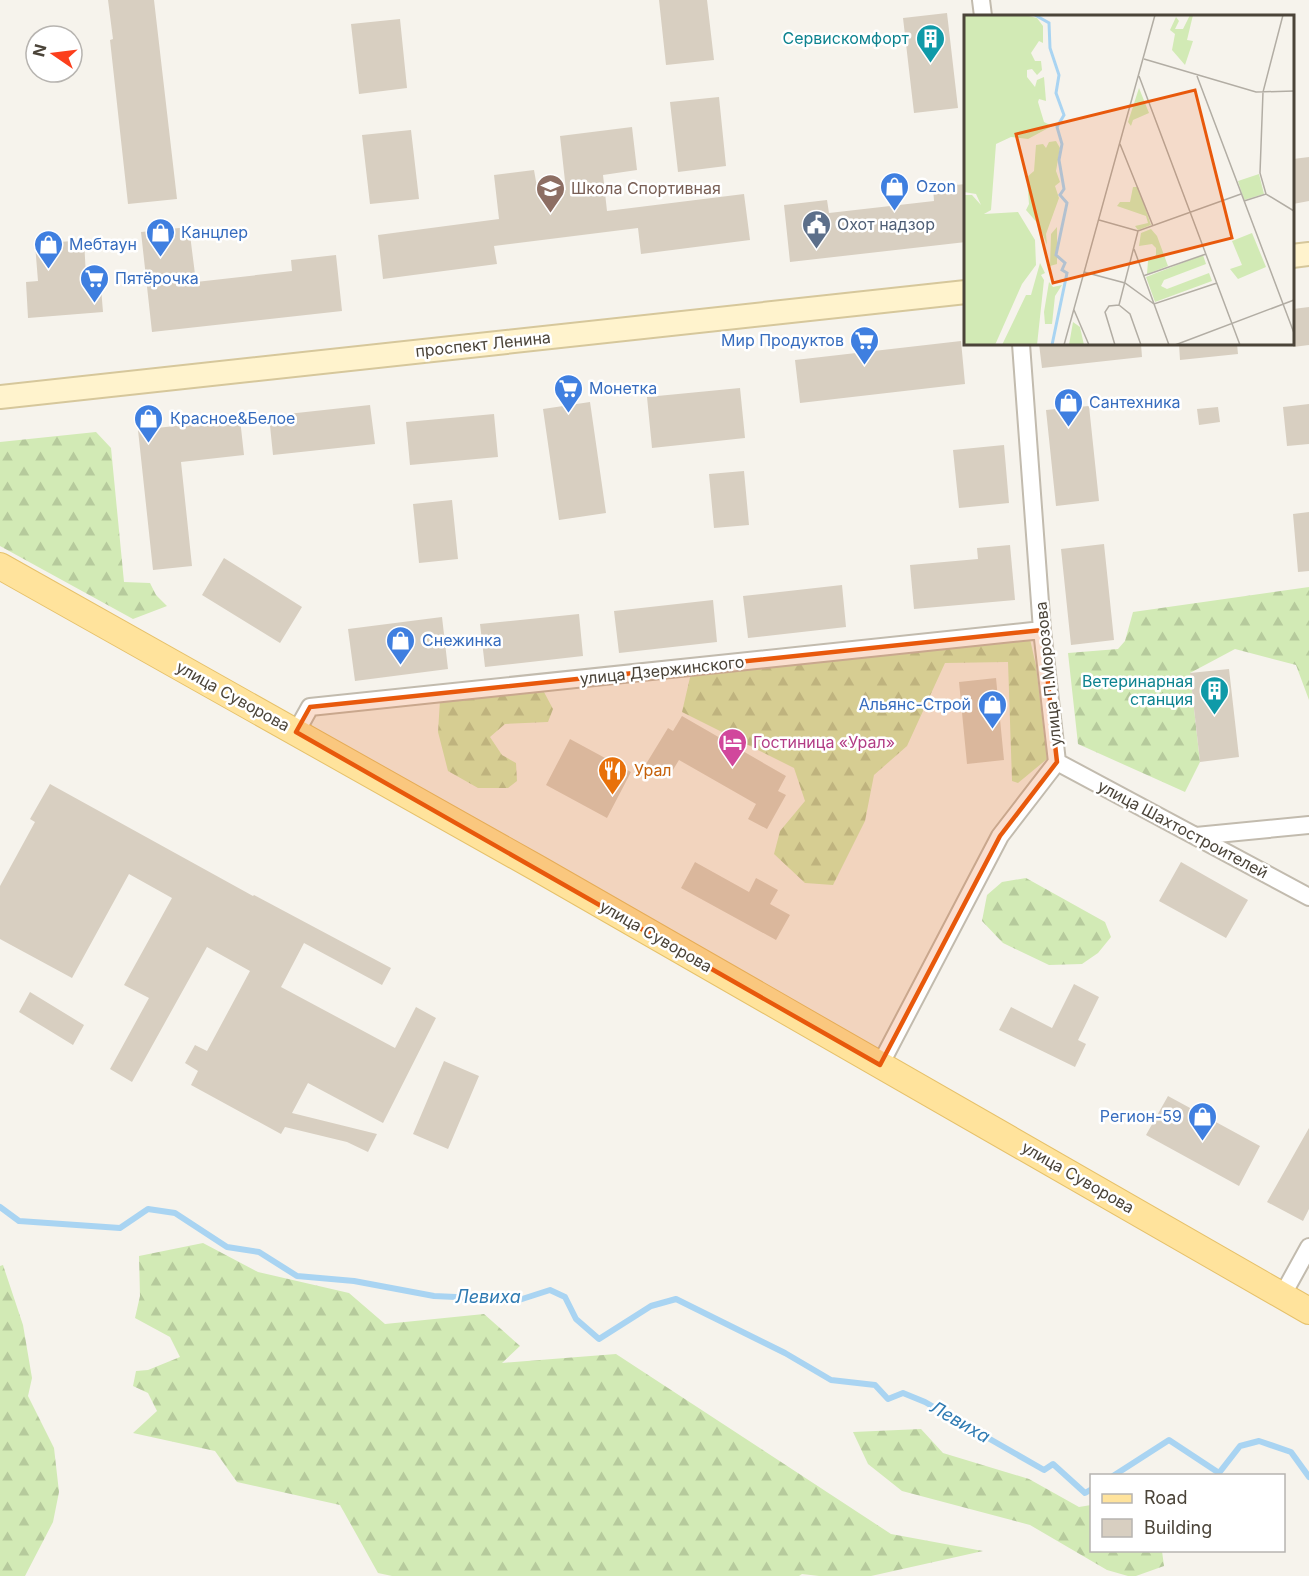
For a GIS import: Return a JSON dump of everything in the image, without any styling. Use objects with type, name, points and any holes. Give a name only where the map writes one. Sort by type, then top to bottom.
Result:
[{"type":"main road","points":[[1294,256],[1309,254]]},
{"type":"main road","name":"проспект Ленина","points":[[0,397],[964,292]]},
{"type":"main road","name":"улица Суворова","points":[[0,566],[537,868],[1128,1205],[1309,1311]]},
{"type":"street","points":[[981,0],[983,15]]},
{"type":"street","name":"улица П.Морозова","points":[[880,1065],[1000,836],[1057,762],[1042,630],[1021,345]]},
{"type":"street","name":"улица Дзержинского","points":[[296,732],[310,707],[1042,630]]},
{"type":"street","name":"улица Шахтостроителей","points":[[1057,762],[1309,897]]},
{"type":"street","points":[[1196,836],[1309,825]]},
{"type":"street","points":[[1282,1296],[1309,1246]]},
{"type":"highlighted area","points":[[1042,630],[1057,762],[1000,836],[880,1065],[296,732],[310,707]]},
{"type":"green space","points":[[96,432],[111,448],[124,582],[150,583],[156,595],[167,606],[133,619],[0,546],[0,442]]},
{"type":"green space","points":[[1309,587],[1309,700],[1296,665],[1235,649],[1190,673],[1200,762],[1185,792],[1078,744],[1068,653],[1118,649],[1125,641],[1133,612]]},
{"type":"green space","points":[[1030,639],[1036,666],[1047,759],[1018,783],[1012,781],[1008,662],[945,663],[907,746],[874,775],[865,821],[833,885],[805,883],[774,854],[780,831],[805,801],[794,768],[682,712],[691,673]]},
{"type":"green space","points":[[544,692],[553,709],[548,722],[505,724],[490,737],[502,755],[516,763],[517,781],[508,788],[478,788],[448,771],[438,732],[440,700]]},
{"type":"green space","points":[[1026,878],[1105,922],[1111,937],[1098,953],[1082,964],[1049,965],[1003,943],[982,921],[987,895],[1002,882]]},
{"type":"green space","points":[[203,1243],[258,1272],[349,1293],[385,1324],[484,1314],[520,1346],[502,1363],[616,1354],[891,1534],[983,1551],[871,1576],[802,1574],[799,1576],[392,1576],[378,1573],[340,1505],[237,1482],[215,1451],[133,1433],[157,1411],[148,1393],[133,1386],[136,1371],[148,1370],[180,1357],[170,1337],[135,1318],[140,1296],[139,1256]]},
{"type":"green space","points":[[3,1265],[23,1325],[32,1378],[28,1396],[54,1448],[59,1492],[53,1522],[25,1576],[0,1576],[0,1266]]},
{"type":"green space","points":[[921,1429],[943,1453],[1029,1479],[1079,1507],[1090,1505],[1090,1552],[1162,1552],[1164,1566],[1136,1576],[1107,1570],[1030,1525],[902,1491],[868,1464],[853,1432]]},
{"type":"building","points":[[108,0],[154,0],[177,199],[128,204],[110,40],[113,39]]},
{"type":"building","points":[[659,0],[707,0],[714,60],[666,65]]},
{"type":"building","name":"Сервискомфорт","points":[[947,13],[958,108],[914,113],[903,18]]},
{"type":"building","points":[[400,19],[407,88],[359,94],[351,24]]},
{"type":"building","points":[[719,97],[726,166],[678,172],[670,102]]},
{"type":"building","points":[[632,127],[637,170],[603,175],[607,211],[744,194],[750,240],[641,254],[638,228],[494,246],[497,264],[383,279],[378,235],[499,219],[494,175],[534,170],[538,193],[566,190],[560,136]]},
{"type":"building","points":[[411,130],[419,199],[370,204],[362,135]]},
{"type":"building","points":[[1309,157],[1309,201],[1294,204],[1294,159]]},
{"type":"building","points":[[964,184],[964,242],[790,262],[784,205],[827,200],[829,213],[934,201],[933,187]]},
{"type":"building","points":[[189,227],[196,282],[292,271],[291,260],[336,255],[342,311],[152,332],[141,232]]},
{"type":"building","points":[[84,240],[86,276],[100,275],[103,312],[28,318],[26,282],[38,281],[35,244]]},
{"type":"building","points":[[1309,307],[1309,345],[1293,347],[1294,309]]},
{"type":"building","points":[[961,341],[965,384],[800,403],[795,360]]},
{"type":"building","points":[[1039,345],[1141,345],[1142,357],[1042,368]]},
{"type":"building","points":[[1179,345],[1237,345],[1238,354],[1180,360]]},
{"type":"building","points":[[740,388],[745,438],[652,448],[647,397]]},
{"type":"building","points":[[590,402],[606,513],[559,520],[543,409]]},
{"type":"building","points":[[1309,404],[1309,444],[1287,446],[1283,407]]},
{"type":"building","points":[[370,405],[375,444],[273,455],[269,416]]},
{"type":"building","points":[[1089,406],[1099,501],[1056,506],[1046,410]]},
{"type":"building","points":[[1218,407],[1220,422],[1199,425],[1197,409]]},
{"type":"building","points":[[494,414],[498,457],[410,465],[406,422]]},
{"type":"building","points":[[240,419],[244,455],[181,462],[192,566],[153,570],[138,430]]},
{"type":"building","points":[[1004,445],[1009,503],[959,508],[953,450]]},
{"type":"building","points":[[744,471],[749,525],[714,528],[709,474]]},
{"type":"building","points":[[452,500],[458,559],[419,563],[413,504]]},
{"type":"building","points":[[1309,512],[1309,571],[1298,572],[1293,514]]},
{"type":"building","points":[[1104,544],[1114,640],[1071,645],[1061,549]]},
{"type":"building","points":[[1010,545],[1015,600],[914,609],[910,565],[978,559],[977,548]]},
{"type":"building","points":[[224,558],[302,607],[280,643],[202,595]]},
{"type":"building","points":[[842,585],[846,627],[748,638],[743,596]]},
{"type":"building","points":[[713,600],[717,642],[619,653],[614,611]]},
{"type":"building","points":[[579,614],[583,656],[485,667],[480,624]]},
{"type":"building","points":[[442,617],[448,669],[355,681],[348,629]]},
{"type":"building","name":"Ветеринарная станция","points":[[1229,669],[1239,757],[1200,762],[1190,673]]},
{"type":"building","points":[[996,678],[1004,760],[967,764],[959,682]]},
{"type":"building","name":"Гостиница «Урал»","points":[[682,716],[786,776],[778,791],[786,795],[767,829],[748,819],[756,804],[679,760],[668,778],[646,764],[668,728],[673,731]]},
{"type":"building","points":[[570,739],[631,772],[607,818],[546,785]]},
{"type":"building","points":[[50,784],[253,896],[391,968],[382,985],[304,943],[281,987],[395,1048],[416,1007],[436,1018],[383,1123],[308,1083],[292,1113],[377,1134],[368,1152],[347,1142],[285,1127],[281,1134],[191,1085],[198,1071],[185,1063],[195,1045],[207,1051],[250,971],[207,947],[132,1082],[110,1069],[149,998],[124,985],[172,898],[129,874],[72,978],[0,939],[0,886],[35,822],[30,819]]},
{"type":"building","points":[[695,862],[749,892],[756,878],[778,890],[770,904],[790,915],[776,940],[681,888]]},
{"type":"building","points":[[1181,862],[1248,900],[1226,938],[1159,901]]},
{"type":"building","points":[[1074,984],[1099,997],[1078,1040],[1086,1044],[1075,1067],[999,1030],[1011,1007],[1052,1028]]},
{"type":"building","points":[[30,992],[84,1025],[73,1045],[19,1012]]},
{"type":"building","points":[[444,1061],[479,1076],[448,1149],[413,1134]]},
{"type":"building","name":"Регион-59","points":[[1168,1096],[1260,1146],[1239,1186],[1146,1135]]},
{"type":"building","points":[[1309,1128],[1309,1209],[1303,1221],[1267,1202]]},
{"type":"waterway","name":"Левиха","points":[[0,1207],[19,1221],[120,1228],[148,1209],[175,1213],[227,1247],[259,1252],[297,1276],[354,1281],[434,1296],[519,1300],[550,1290],[565,1297],[576,1319],[599,1339],[651,1306],[676,1299],[785,1353],[831,1380],[875,1385],[888,1399],[903,1393],[925,1402],[1044,1470],[1053,1464],[1085,1493],[1090,1490]]},
{"type":"waterway","name":"Левиха","points":[[1116,1474],[1169,1440],[1219,1473],[1240,1446],[1259,1441],[1291,1452],[1309,1477]]},
{"type":"place","name":"Сервискомфорт","points":[[930,64]]},
{"type":"place","name":"Ozon","points":[[895,212]]},
{"type":"place","name":"Школа Спортивная","points":[[550,214]]},
{"type":"place","name":"Охот надзор","points":[[816,250]]},
{"type":"place","name":"Канцлер","points":[[160,258]]},
{"type":"place","name":"Мебтаун","points":[[48,270]]},
{"type":"place","name":"Пятёрочка","points":[[94,304]]},
{"type":"place","name":"Мир Продуктов","points":[[865,366]]},
{"type":"place","name":"Монетка","points":[[568,414]]},
{"type":"place","name":"Сантехника","points":[[1068,428]]},
{"type":"place","name":"Красное&Белое","points":[[149,444]]},
{"type":"place","name":"Снежинка","points":[[401,666]]},
{"type":"place","name":"Ветеринарная станция","points":[[1214,716]]},
{"type":"place","name":"Альянс-Строй","points":[[992,730]]},
{"type":"place","name":"Гостиница «Урал»","points":[[732,768]]},
{"type":"place","name":"Урал","points":[[613,796]]},
{"type":"place","name":"Регион-59","points":[[1203,1142]]}]
